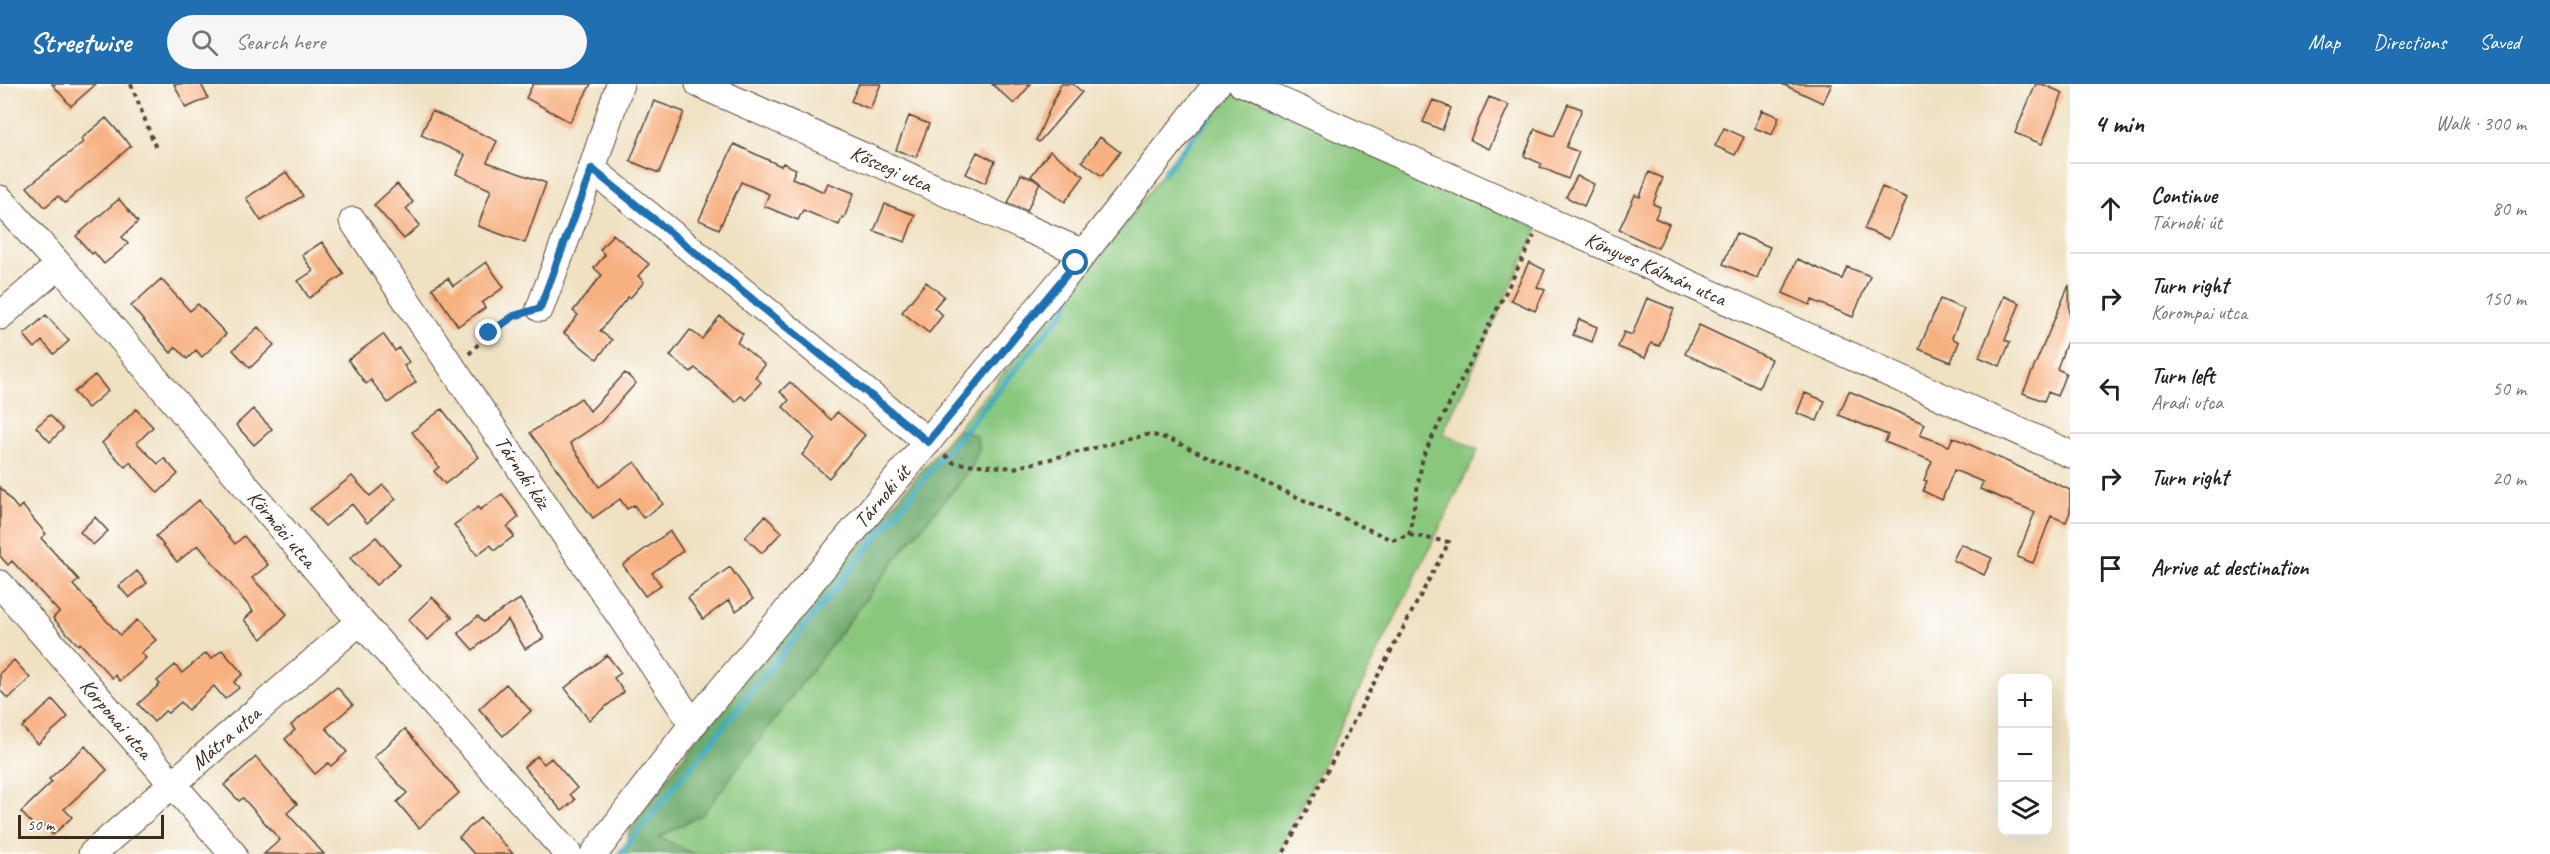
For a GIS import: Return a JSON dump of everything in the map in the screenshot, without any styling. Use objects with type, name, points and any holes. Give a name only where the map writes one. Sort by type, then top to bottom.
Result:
[{"type":"street","points":[[540,308],[592,169],[620,84]]},
{"type":"street","name":"Kőszegi utca","points":[[699,84],[1083,253]]},
{"type":"street","name":"Tárnoki út","points":[[594,854],[693,724],[1083,253],[1217,84]]},
{"type":"street","name":"Könyves Kálmán utca","points":[[1242,84],[2070,454]]},
{"type":"street","points":[[592,169],[928,442]]},
{"type":"street","name":"Körmöci utca","points":[[0,199],[59,265],[360,621],[568,854]]},
{"type":"street","name":"Tárnoki köz","points":[[353,221],[693,724]]},
{"type":"street","points":[[0,316],[59,265]]},
{"type":"street","name":"Korponai utca","points":[[0,584],[233,854]]},
{"type":"street","name":"Mátra utca","points":[[92,854],[360,621]]},
{"type":"path","points":[[131,84],[157,151]]},
{"type":"path","points":[[1409,535],[1423,456],[1538,228]]},
{"type":"path","points":[[458,379],[467,357],[489,333],[514,316],[540,308]]},
{"type":"path","points":[[928,442],[954,463],[1014,468],[1150,434],[1172,440],[1392,540],[1409,535],[1449,542],[1283,854]]},
{"type":"green space","points":[[1229,86],[1538,228],[1443,433],[1478,450],[1278,854],[693,854],[659,837],[703,814],[905,547],[972,468],[976,436],[957,429],[1093,266]]},
{"type":"green space","points":[[957,429],[976,436],[979,448],[972,467],[905,547],[703,814],[659,837],[693,854],[624,854],[629,830],[704,727]]},
{"type":"building","points":[[52,84],[96,84],[71,106]]},
{"type":"building","points":[[174,84],[201,84],[208,98],[186,108]]},
{"type":"building","points":[[533,84],[591,84],[570,122],[526,98]]},
{"type":"building","points":[[859,84],[881,84],[870,109],[851,101]]},
{"type":"building","points":[[992,84],[1031,84],[1014,104]]},
{"type":"building","points":[[1061,84],[1073,84],[1082,92],[1039,142],[1036,140]]},
{"type":"building","points":[[1782,84],[1832,84],[1823,103]]},
{"type":"building","points":[[2036,84],[2042,84],[2063,93],[2042,144],[2015,133]]},
{"type":"building","points":[[1489,97],[1509,105],[1489,149],[1470,140]]},
{"type":"building","points":[[1433,100],[1451,108],[1442,130],[1423,122]]},
{"type":"building","points":[[654,101],[684,112],[659,173],[630,161]]},
{"type":"building","points":[[1568,104],[1582,109],[1566,147],[1579,152],[1568,179],[1540,167],[1542,164],[1524,156],[1535,129],[1554,136]]},
{"type":"building","points":[[1762,110],[1779,117],[1772,135],[1755,128]]},
{"type":"building","points":[[432,111],[497,141],[487,162],[546,183],[525,243],[478,226],[491,190],[456,174],[465,155],[421,135]]},
{"type":"building","points":[[909,116],[929,124],[916,157],[896,150]]},
{"type":"building","points":[[106,118],[131,146],[65,203],[58,196],[45,207],[27,187],[83,142],[81,139]]},
{"type":"building","points":[[1724,128],[1744,137],[1735,155],[1715,146]]},
{"type":"building","points":[[1100,137],[1120,152],[1102,176],[1082,161]]},
{"type":"building","points":[[734,144],[781,166],[783,163],[796,169],[792,178],[824,192],[828,183],[854,193],[839,225],[803,210],[798,220],[764,206],[769,194],[741,182],[719,229],[699,220]]},
{"type":"building","points":[[1050,151],[1084,176],[1065,202],[1031,176]]},
{"type":"building","points":[[977,152],[995,161],[985,183],[966,174]]},
{"type":"building","points":[[286,172],[303,196],[261,221],[246,198]]},
{"type":"building","points":[[1649,172],[1663,178],[1653,204],[1660,207],[1655,218],[1669,224],[1658,248],[1619,230],[1635,195],[1640,197]]},
{"type":"building","points":[[1021,174],[1040,182],[1027,211],[1008,203]]},
{"type":"building","points":[[1577,176],[1594,184],[1584,206],[1566,197]]},
{"type":"building","points":[[397,184],[413,202],[406,209],[420,225],[404,239],[374,205]]},
{"type":"building","points":[[1882,187],[1907,198],[1889,239],[1864,229]]},
{"type":"building","points":[[119,199],[138,222],[122,237],[128,244],[104,264],[76,236]]},
{"type":"building","points":[[885,204],[915,215],[905,242],[874,231]]},
{"type":"building","points":[[1736,233],[1770,247],[1757,278],[1723,264]]},
{"type":"building","points":[[613,234],[649,264],[638,276],[644,282],[630,298],[628,297],[600,331],[612,340],[597,359],[564,333],[578,315],[573,311],[602,275],[594,268],[605,255],[600,250]]},
{"type":"building","points":[[322,242],[344,274],[309,298],[298,281],[313,271],[302,255]]},
{"type":"building","points":[[1797,259],[1842,279],[1847,267],[1870,276],[1853,317],[1812,300],[1810,305],[1783,293]]},
{"type":"building","points":[[486,262],[504,287],[482,303],[485,308],[458,326],[432,288],[448,278],[453,286]]},
{"type":"building","points":[[1529,262],[1545,270],[1537,287],[1545,290],[1535,311],[1511,300]]},
{"type":"building","points":[[161,279],[190,311],[198,304],[226,334],[202,357],[196,350],[187,359],[176,347],[171,353],[131,306]]},
{"type":"building","points":[[926,282],[944,296],[934,308],[943,315],[929,333],[902,312]]},
{"type":"building","points":[[2069,285],[2070,333],[2057,369],[2066,373],[2057,396],[2048,392],[2044,401],[2023,393]]},
{"type":"building","points":[[2004,296],[2020,303],[2005,340],[2010,342],[2000,366],[1979,357]]},
{"type":"building","points":[[1647,298],[1674,309],[1659,346],[1651,343],[1645,358],[1618,347],[1624,332],[1632,335]]},
{"type":"building","points":[[1940,299],[1964,309],[1952,338],[1959,342],[1951,362],[1919,349]]},
{"type":"building","points":[[46,315],[69,341],[54,354],[42,341],[35,348],[24,335]]},
{"type":"building","points":[[720,316],[743,334],[737,342],[765,365],[755,377],[761,382],[746,400],[741,396],[735,402],[695,368],[691,372],[670,356],[690,330],[702,339]]},
{"type":"building","points":[[1579,319],[1597,327],[1592,342],[1573,335]]},
{"type":"building","points":[[1699,325],[1771,359],[1759,388],[1685,354]]},
{"type":"building","points":[[258,327],[274,345],[250,368],[233,350]]},
{"type":"building","points":[[383,334],[395,351],[399,348],[409,362],[404,366],[416,382],[388,403],[371,380],[366,384],[348,360]]},
{"type":"building","points":[[625,373],[636,383],[601,422],[570,443],[599,487],[635,462],[663,504],[643,518],[634,505],[627,509],[620,499],[593,518],[530,433],[581,398],[590,411]]},
{"type":"building","points":[[95,375],[108,391],[88,408],[74,392]]},
{"type":"building","points":[[790,382],[831,420],[837,412],[865,435],[829,478],[802,455],[815,438],[783,407],[789,400],[780,392]]},
{"type":"building","points":[[1849,391],[1925,424],[1920,435],[1949,446],[1953,437],[2070,490],[2070,512],[2066,522],[2051,516],[2033,563],[2017,557],[2035,512],[1980,489],[1983,482],[1954,470],[1942,500],[1923,491],[1927,481],[1924,480],[1932,461],[1885,442],[1888,435],[1839,415]]},
{"type":"building","points":[[1805,393],[1825,401],[1817,421],[1797,413]]},
{"type":"building","points":[[136,409],[153,427],[137,443],[158,464],[164,458],[178,474],[158,493],[130,462],[125,467],[102,443]]},
{"type":"building","points":[[253,409],[272,429],[254,445],[236,425]]},
{"type":"building","points":[[442,409],[479,457],[445,484],[434,471],[439,467],[412,432]]},
{"type":"building","points":[[50,415],[63,429],[50,442],[36,427]]},
{"type":"building","points":[[352,476],[370,496],[383,485],[396,499],[367,523],[352,504],[325,526],[310,509]]},
{"type":"building","points":[[0,487],[18,509],[22,505],[46,534],[41,538],[79,580],[73,585],[120,635],[137,620],[156,640],[141,653],[146,658],[120,681],[115,675],[112,678],[80,643],[78,645],[53,618],[59,612],[12,561],[8,565],[0,556]]},
{"type":"building","points":[[502,494],[519,517],[507,527],[514,536],[495,550],[490,545],[477,555],[454,525],[478,507],[480,510]]},
{"type":"building","points":[[199,500],[235,544],[244,536],[268,565],[252,578],[287,614],[262,639],[244,620],[253,611],[198,545],[177,562],[156,536]]},
{"type":"building","points":[[765,516],[782,532],[762,553],[745,537]]},
{"type":"building","points":[[95,517],[108,531],[93,545],[80,532]]},
{"type":"building","points":[[670,531],[683,551],[652,573],[661,585],[645,596],[623,565]]},
{"type":"building","points":[[376,537],[400,565],[376,585],[350,558]]},
{"type":"building","points":[[1961,544],[1992,558],[1984,575],[1953,560]]},
{"type":"building","points":[[730,567],[753,599],[736,611],[729,600],[703,619],[688,598]]},
{"type":"building","points":[[137,571],[147,583],[129,598],[119,586]]},
{"type":"building","points":[[432,597],[452,617],[428,640],[408,620]]},
{"type":"building","points":[[520,599],[544,638],[525,649],[508,620],[473,650],[458,633],[478,616],[483,622]]},
{"type":"building","points":[[222,650],[243,674],[234,682],[239,688],[225,699],[214,686],[188,710],[181,702],[168,713],[165,711],[154,722],[138,704],[160,684],[157,681],[175,665],[182,673],[206,653],[211,659]]},
{"type":"building","points":[[607,655],[621,673],[614,678],[624,692],[589,720],[565,688]]},
{"type":"building","points":[[14,660],[30,678],[8,699],[0,690],[0,673]]},
{"type":"building","points":[[506,684],[531,711],[503,736],[479,709]]},
{"type":"building","points":[[337,687],[353,705],[326,728],[347,752],[331,766],[328,763],[315,774],[285,739],[295,730],[291,725]]},
{"type":"building","points":[[53,700],[68,717],[38,744],[22,727]]},
{"type":"building","points":[[405,729],[459,793],[419,828],[397,802],[407,793],[374,757]]},
{"type":"building","points":[[85,746],[107,770],[64,809],[72,817],[53,835],[43,824],[37,829],[21,812],[52,782],[49,779]]},
{"type":"building","points":[[537,756],[544,764],[551,758],[577,788],[570,794],[575,800],[562,811],[524,767]]},
{"type":"building","points":[[256,757],[297,804],[287,813],[324,854],[264,854],[280,840],[243,798],[239,801],[224,785]]},
{"type":"building","points":[[480,818],[513,854],[474,854],[459,837]]},
{"type":"waterway","points":[[1164,173],[1228,94]]},
{"type":"waterway","points":[[946,453],[1066,309],[1071,287]]},
{"type":"waterway","points":[[620,854],[941,458]]},
{"type":"route","points":[[489,333],[526,310],[540,308],[592,169],[928,442],[1076,263]]}]
